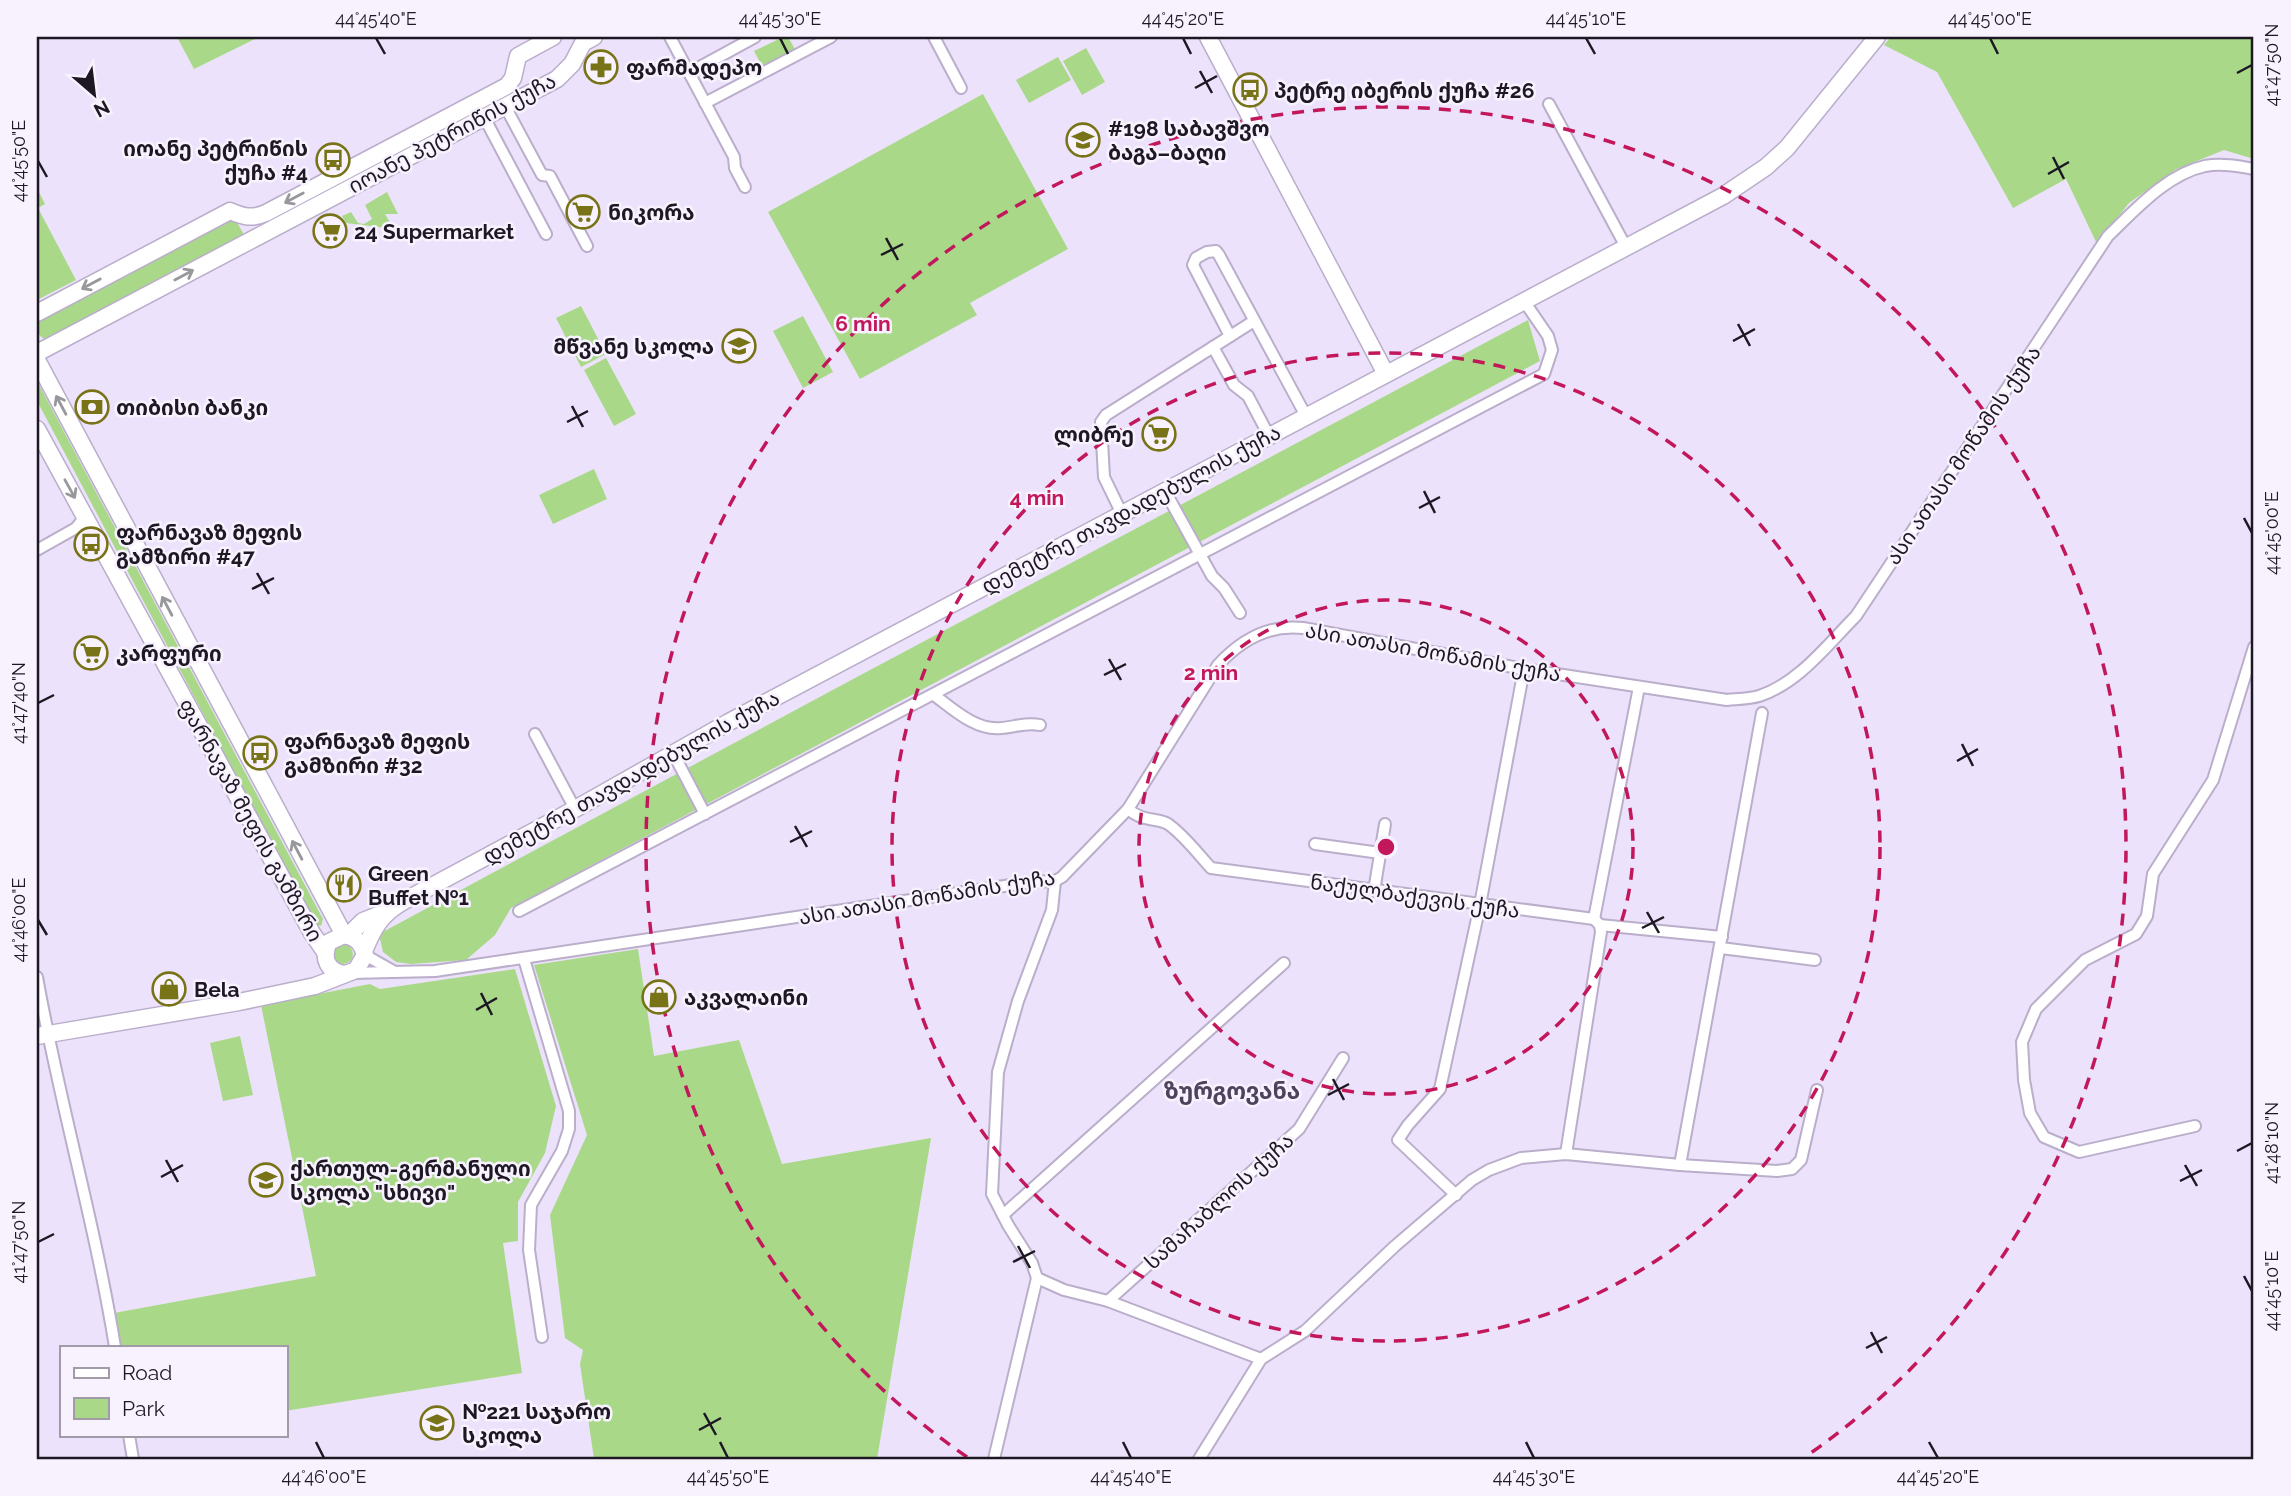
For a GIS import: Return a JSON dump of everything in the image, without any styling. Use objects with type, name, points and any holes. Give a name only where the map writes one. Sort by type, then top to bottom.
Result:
[{"type":"main road","name":"იოანე პეტრიწის ქუჩა","points":[[37,353],[246,243],[419,142],[507,86],[513,78],[521,53],[553,37]]},
{"type":"main road","name":"იოანე პეტრიწის ქუჩა","points":[[37,313],[230,211],[254,218],[419,142],[484,117],[558,79],[572,64],[583,43],[594,37]]},
{"type":"main road","points":[[1208,37],[1386,374]]},
{"type":"main road","name":"დემეტრე თავდადებულის ქუჩა","points":[[364,953],[370,936],[386,912],[673,753],[1723,196],[1766,167],[1806,125],[1877,37]]},
{"type":"main road","points":[[515,65],[517,100]]},
{"type":"main road","points":[[507,86],[517,100]]},
{"type":"main road","points":[[242,216],[250,229],[246,243]]},
{"type":"main road","name":"ფარნავაზ მეფის გამზირი","points":[[37,360],[329,910],[346,935]]},
{"type":"main road","name":"ფარნავაზ მეფის გამზირი","points":[[37,429],[326,957]]},
{"type":"main road","points":[[329,910],[340,917],[362,921]]},
{"type":"main road","points":[[315,986],[329,942],[346,935],[362,921],[386,912]]},
{"type":"main road","points":[[42,1035],[239,1002],[315,986],[349,974],[360,966],[364,953],[361,944],[346,935]]},
{"type":"main road","points":[[326,957],[334,971],[349,974]]},
{"type":"street","points":[[670,37],[734,157],[735,168],[745,187]]},
{"type":"street","points":[[689,73],[755,37]]},
{"type":"street","points":[[705,103],[815,41],[831,37]]},
{"type":"street","points":[[934,37],[961,88]]},
{"type":"street","points":[[517,100],[542,175],[550,176],[587,246]]},
{"type":"street","points":[[1549,104],[1626,247]]},
{"type":"street","points":[[484,117],[546,234]]},
{"type":"street","name":"ასი ათასი მოწამის ქუჩა","points":[[349,974],[435,971],[1031,882],[1055,881],[1069,871],[1128,809],[1218,665],[1247,639],[1270,629],[1303,628],[1524,669],[1727,700],[1758,697],[1789,680],[1810,663],[1856,616],[2108,236],[2146,200],[2176,179],[2203,166],[2225,164],[2254,169]]},
{"type":"street","points":[[1230,336],[1194,268],[1193,262],[1196,258],[1207,251],[1216,251],[1220,255],[1306,416]]},
{"type":"street","points":[[519,911],[1544,374],[1552,350],[1548,336],[1524,301]]},
{"type":"street","points":[[1122,514],[1104,477],[1101,422],[1106,415],[1254,321]]},
{"type":"street","points":[[1213,347],[1234,385],[1248,396],[1269,436]]},
{"type":"street","points":[[1165,491],[1215,581],[1224,588],[1240,613]]},
{"type":"street","points":[[37,550],[76,528],[85,517]]},
{"type":"street","points":[[2195,1126],[2079,1152],[2044,1137],[2030,1113],[2024,1080],[2022,1042],[2036,1009],[2085,960],[2136,934],[2147,916],[2153,874],[2213,780],[2254,647]]},
{"type":"street","points":[[1456,1195],[1398,1140],[1440,1089],[1480,905],[1524,669]]},
{"type":"street","points":[[1566,1154],[1601,932],[1597,922],[1639,687]]},
{"type":"street","points":[[934,695],[985,728],[999,729],[1031,723],[1040,725]]},
{"type":"street","points":[[1680,1165],[1762,713]]},
{"type":"street","points":[[536,734],[576,809]]},
{"type":"street","points":[[673,753],[705,814]]},
{"type":"street","name":"ნაქულბაქევის ქუჩა","points":[[1128,809],[1136,816],[1149,821],[1167,823],[1211,868],[1597,922],[1815,960]]},
{"type":"street","points":[[1374,891],[1385,824]]},
{"type":"street","points":[[1315,844],[1380,853]]},
{"type":"street","points":[[994,1459],[1037,1278],[1032,1263],[992,1194],[998,1072],[1018,1001],[1052,910],[1055,881]]},
{"type":"street","name":"ასი ათასი მოწამის ქუჩა","points":[[364,953],[395,972]]},
{"type":"street","points":[[524,959],[569,1111],[569,1129],[562,1151],[531,1205],[529,1250],[542,1337]]},
{"type":"street","points":[[1003,1215],[1284,963]]},
{"type":"street","points":[[37,977],[42,1035],[107,1298],[115,1346]]},
{"type":"street","name":"სამაჩაბლოს ქუჩა","points":[[1108,1301],[1299,1129],[1343,1058]]},
{"type":"street","points":[[1199,1459],[1261,1359],[1304,1331],[1395,1246],[1481,1175],[1521,1158],[1566,1154],[1680,1165],[1777,1171],[1792,1169],[1801,1160],[1817,1090]]},
{"type":"street","points":[[1037,1278],[1063,1290],[1108,1301],[1261,1359]]},
{"type":"street","points":[[129,1436],[133,1459]]},
{"type":"green space","points":[[177,37],[259,37],[194,69]]},
{"type":"green space","points":[[788,37],[796,51],[763,68],[754,51]]},
{"type":"green space","points":[[1891,37],[2254,37],[2254,159],[2224,150],[2175,170],[2129,203],[2097,244],[2066,179],[2013,208],[1937,72],[1884,45]]},
{"type":"green space","points":[[1086,48],[1105,82],[1082,95],[1063,61]]},
{"type":"green space","points":[[1058,57],[1071,80],[1029,103],[1016,80]]},
{"type":"green space","points":[[983,94],[1068,249],[970,303],[977,315],[860,379],[768,212]]},
{"type":"green space","points":[[37,188],[45,204],[38,208],[76,280],[37,300]]},
{"type":"green space","points":[[387,192],[398,214],[385,214],[394,229],[346,223],[342,216],[351,212],[358,223],[364,224],[372,219],[365,205]]},
{"type":"green space","points":[[226,217],[235,219],[243,233],[242,238],[46,341],[37,333],[37,318]]},
{"type":"green space","points":[[581,306],[606,354],[581,367],[556,318]]},
{"type":"green space","points":[[803,316],[833,372],[803,388],[773,331]]},
{"type":"green space","points":[[1528,320],[1540,361],[511,908],[495,935],[466,960],[411,964],[396,962],[383,952],[379,934]]},
{"type":"green space","points":[[606,358],[636,414],[614,426],[584,370]]},
{"type":"green space","points":[[37,381],[323,919],[321,926],[315,924],[37,401]]},
{"type":"green space","points":[[594,469],[607,499],[553,524],[539,495]]},
{"type":"green space","points":[[343,944],[350,947],[353,954],[350,961],[343,964],[336,961],[333,954],[336,947]]},
{"type":"green space","points":[[638,949],[654,1056],[739,1040],[782,1164],[931,1138],[877,1459],[594,1459],[580,1364],[583,1350],[565,1338],[550,1215],[587,1135],[534,965]]},
{"type":"green space","points":[[515,969],[556,1106],[545,1153],[518,1202],[518,1241],[503,1243],[522,1373],[287,1411],[287,1346],[120,1346],[114,1313],[316,1276],[261,1005],[370,984],[380,989]]},
{"type":"green space","points":[[240,1036],[253,1095],[223,1101],[210,1043]]},
{"type":"place","name":"ფარმადეპო","points":[[601,67]]},
{"type":"place","name":"პეტრე იბერის ქუჩა #26","points":[[1250,90]]},
{"type":"place","name":"#198 საბავშვო ბაგა–ბაღი","points":[[1083,140]]},
{"type":"place","name":"იოანე პეტრიწის ქუჩა #4","points":[[333,160]]},
{"type":"place","name":"ნიკორა","points":[[583,212]]},
{"type":"place","name":"24 Supermarket","points":[[330,231]]},
{"type":"place","name":"მწვანე სკოლა","points":[[739,346]]},
{"type":"place","name":"თიბისი ბანკი","points":[[92,407]]},
{"type":"place","name":"ლიბრე","points":[[1159,434]]},
{"type":"place","name":"ფარნავაზ მეფის გამზირი #47","points":[[91,544]]},
{"type":"place","name":"კარფური","points":[[91,653]]},
{"type":"place","name":"ფარნავაზ მეფის გამზირი #32","points":[[260,753]]},
{"type":"place","name":"Green Buffet №1","points":[[344,885]]},
{"type":"place","name":"Bela","points":[[169,989]]},
{"type":"place","name":"აკვალაინი","points":[[659,997]]},
{"type":"place","name":"ქართულ-გერმანული სკოლა \"სხივი\"","points":[[266,1180]]},
{"type":"place","name":"№221 საჯარო სკოლა","points":[[437,1423]]},
{"type":"district","name":"ზურგოვანა","points":[[1232,1090]]}]
